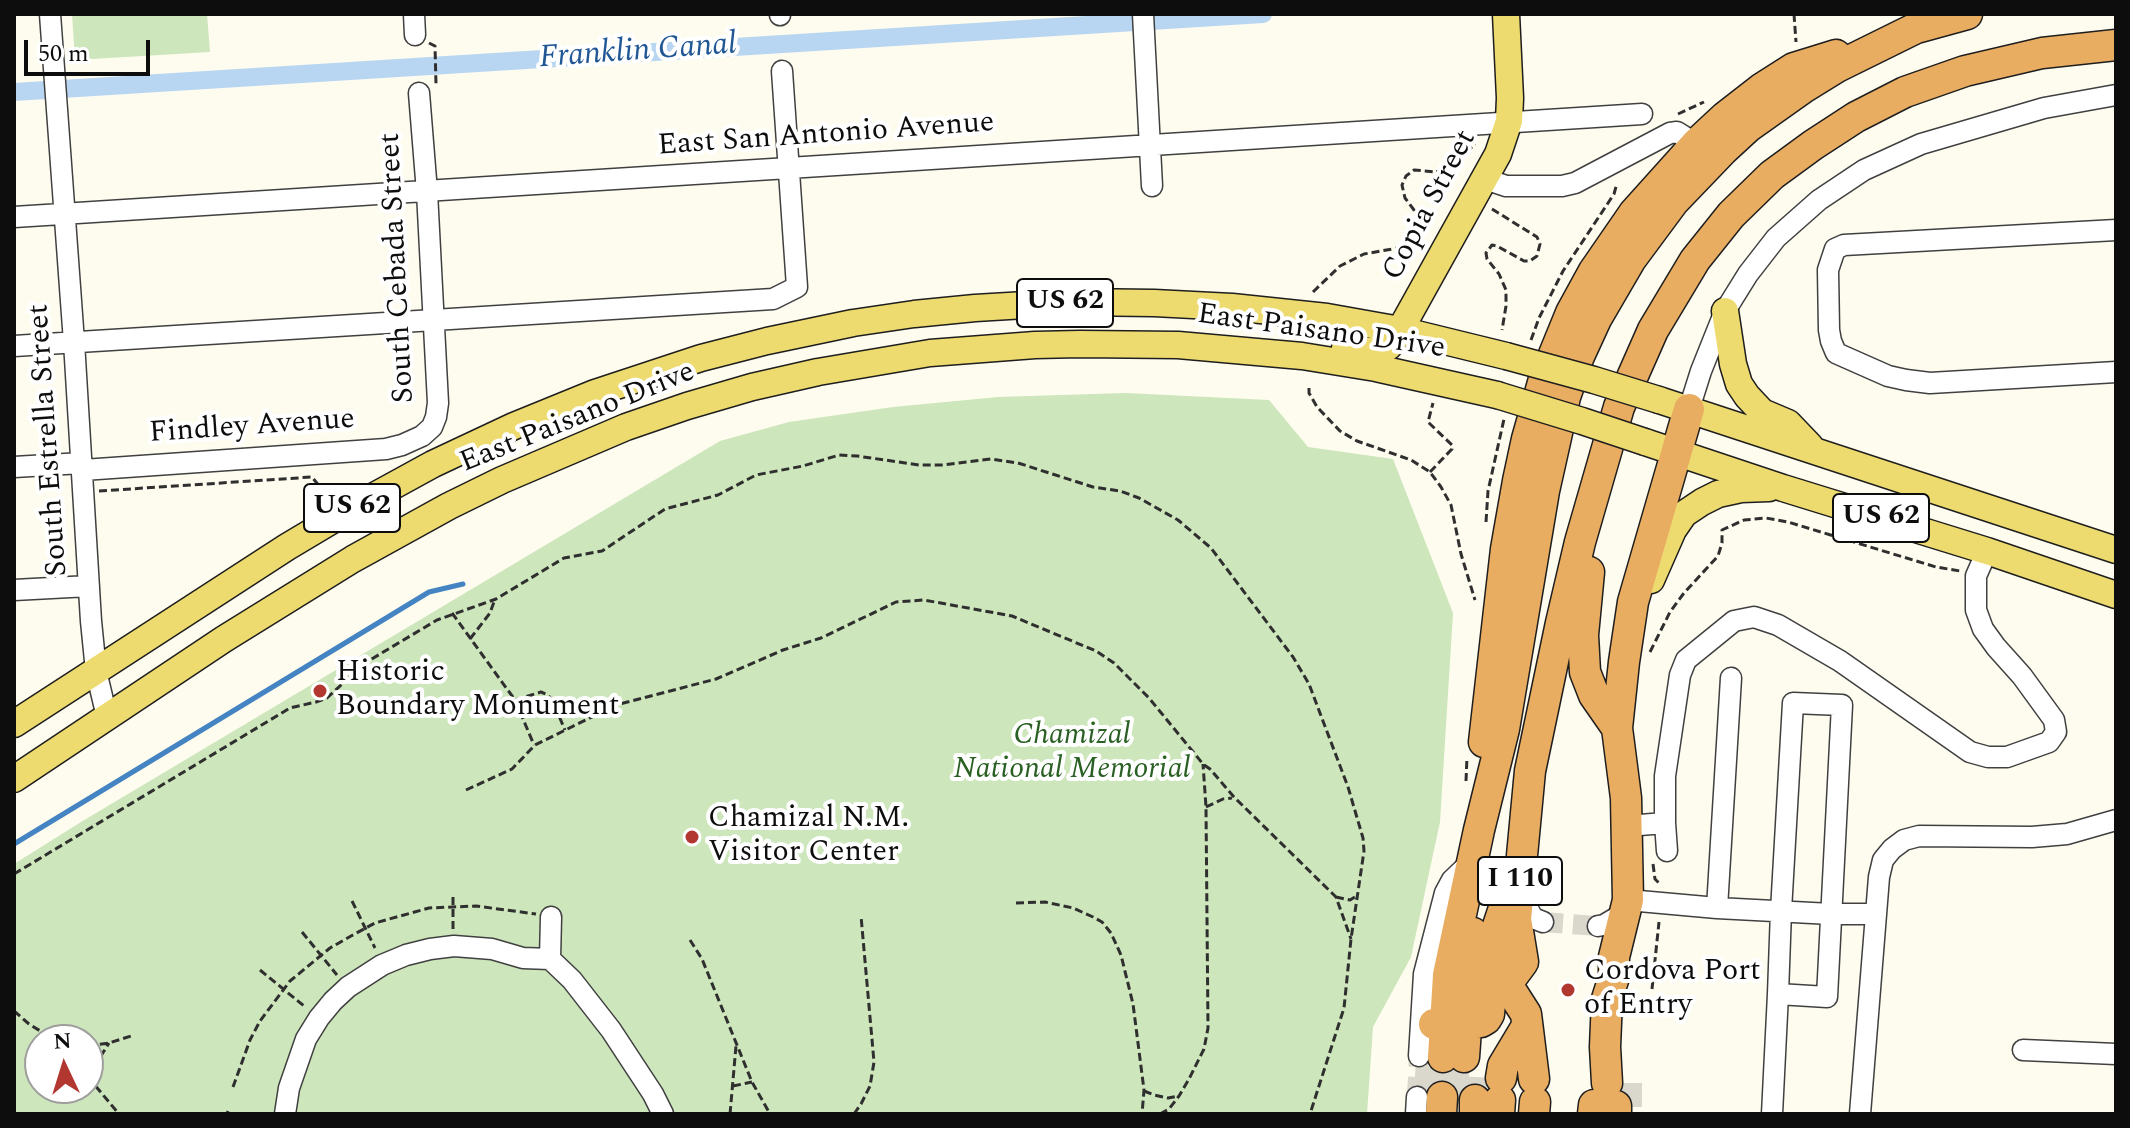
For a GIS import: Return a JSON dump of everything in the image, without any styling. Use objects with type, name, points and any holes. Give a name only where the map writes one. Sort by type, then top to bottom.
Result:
[{"type":"highway","points":[[1470,873],[1504,729],[1553,447],[1565,397],[1579,356],[1612,289],[1651,229],[1674,201],[1748,127],[1837,67],[1916,28],[1967,14]]},
{"type":"highway","points":[[1617,728],[1594,695],[1585,672],[1583,635],[1598,483],[1619,407],[1653,330],[1695,260],[1731,215],[1772,175],[1856,117],[1905,92],[1965,71],[2042,53],[2116,45]]},
{"type":"highway","points":[[1479,830],[1484,727],[1506,549],[1527,439],[1544,379],[1571,313],[1594,271],[1634,213],[1696,144],[1725,117],[1794,68],[1832,55],[1870,51]]},
{"type":"highway","points":[[1607,1096],[1607,999],[1627,906],[1627,826],[1617,728],[1624,662],[1633,602],[1689,409]]},
{"type":"highway","name":"I 110","points":[[1485,1090],[1526,1014],[1510,989],[1509,981],[1523,962],[1517,929],[1528,789],[1580,542],[1598,483]]},
{"type":"highway","points":[[1452,1024],[1481,1022],[1489,1014],[1496,932],[1522,861]]},
{"type":"highway","name":"I 110","points":[[1452,1024],[1471,916],[1470,873]]},
{"type":"highway","name":"I 110","points":[[1470,873],[1453,916],[1439,972],[1452,1024],[1485,1090]]},
{"type":"main road","name":"Copia Street","points":[[1400,330],[1498,154],[1509,121],[1506,14]]},
{"type":"main road","name":"East Paisano Drive","points":[[14,724],[349,510],[433,464],[514,426],[581,398],[701,358],[767,341],[853,323],[975,308],[1076,302],[1232,307],[1327,317],[1400,330],[1594,380],[1689,409],[2116,550]]},
{"type":"main road","points":[[1725,311],[1739,384],[1762,412],[1788,423],[1816,451]]},
{"type":"main road","points":[[1302,356],[1330,346],[1379,351],[1388,347],[1400,330]]},
{"type":"main road","name":"East Paisano Drive","points":[[14,779],[224,639],[353,559],[502,480],[626,427],[752,387],[818,372],[930,353],[975,349],[1080,344],[1178,345],[1302,356],[1376,368],[1497,395],[1582,421],[2116,595]]},
{"type":"main road","points":[[1630,631],[1673,530],[1684,514],[1718,494],[1741,489],[1783,488]]},
{"type":"main road","points":[[1987,551],[2003,538],[2018,534],[2080,538]]},
{"type":"street","name":"South Estrella Street","points":[[50,14],[89,586],[96,671],[107,717]]},
{"type":"street","points":[[414,14],[415,35]]},
{"type":"street","points":[[1143,14],[1152,186]]},
{"type":"street","points":[[14,346],[773,299],[797,287],[782,71]]},
{"type":"street","name":"South Cebada Street","points":[[422,436],[432,427],[438,403],[427,192],[428,89]]},
{"type":"street","points":[[1689,409],[1725,311],[1748,274],[1776,238],[1819,200],[1864,170],[1921,144],[2044,108],[2116,95]]},
{"type":"street","name":"East San Antonio Avenue","points":[[14,217],[1642,114]]},
{"type":"street","points":[[1485,179],[1506,186],[1562,186],[1575,183],[1670,133],[1677,132],[1696,144]]},
{"type":"street","points":[[2116,230],[1844,245],[1835,249],[1828,270],[1829,330],[1836,353],[1888,376],[1930,383],[2116,372]]},
{"type":"street","name":"Findley Avenue","points":[[14,467],[82,467],[386,449],[422,436]]},
{"type":"street","points":[[1667,851],[1665,776],[1680,675],[1686,660],[1734,621],[1754,617],[1778,625],[1840,661],[1970,752],[1988,757],[2007,757],[2049,742],[2056,732],[2054,720],[1983,629],[1976,610],[1976,576],[1987,551]]},
{"type":"street","points":[[14,590],[89,586]]},
{"type":"street","points":[[1717,908],[1731,678]]},
{"type":"street","points":[[1772,1114],[1781,911],[1793,703],[1842,705],[1827,997],[1778,994]]},
{"type":"street","points":[[1860,1114],[1879,877],[1883,860],[1892,849],[1904,840],[1919,836],[2032,837],[2067,834],[2116,820]]},
{"type":"street","points":[[1627,826],[1665,823]]},
{"type":"street","points":[[1470,873],[1452,880],[1445,893],[1424,974],[1485,1090]]},
{"type":"street","points":[[1519,893],[1533,918],[1543,922]]},
{"type":"street","points":[[1598,926],[1604,925],[1627,906],[1876,914]]},
{"type":"street","points":[[550,959],[551,917]]},
{"type":"street","points":[[285,1114],[297,1061],[306,1039],[319,1018],[348,987],[382,965],[406,955],[454,946],[492,949],[523,958],[550,959],[572,980],[611,1030],[663,1114]]},
{"type":"street","points":[[2023,1050],[2116,1054]]},
{"type":"path","points":[[428,89],[435,46]]},
{"type":"path","points":[[1313,293],[1340,266],[1364,254],[1398,248],[1408,242],[1417,218],[1405,198],[1402,185],[1406,176],[1414,170],[1436,172],[1452,166],[1476,142],[1477,124]]},
{"type":"path","points":[[1489,207],[1537,237],[1540,244],[1537,256],[1530,261],[1492,245],[1486,253],[1506,290],[1502,330]]},
{"type":"path","points":[[1309,388],[1317,407],[1340,431],[1357,441],[1411,460],[1430,472],[1451,505],[1475,600]]},
{"type":"path","points":[[1430,472],[1452,449],[1452,445],[1428,422],[1434,401]]},
{"type":"path","points":[[14,874],[290,708],[327,698],[365,663],[452,613],[496,599],[564,558],[602,551],[665,509],[718,495],[756,475],[839,455],[919,465],[991,459],[1018,463],[1093,487],[1120,491],[1178,520],[1211,548],[1293,657],[1309,684],[1348,787],[1364,851],[1344,1008],[1310,1114]]},
{"type":"path","points":[[84,493],[312,477],[328,497]]},
{"type":"path","points":[[470,639],[490,613],[496,599]]},
{"type":"path","points":[[466,790],[512,769],[535,745],[616,705],[716,679],[783,650],[821,638],[896,602],[924,600],[1012,616],[1096,651],[1114,663],[1149,698],[1234,797],[1336,897],[1351,939]]},
{"type":"path","points":[[452,613],[515,700],[535,745]]},
{"type":"path","points":[[515,700],[541,692],[548,695],[565,730]]},
{"type":"path","points":[[1465,788],[1468,745]]},
{"type":"path","points":[[1160,1114],[1169,1109],[1179,1096],[1204,1049],[1208,1028],[1203,764]]},
{"type":"path","points":[[1206,807],[1234,797]]},
{"type":"path","points":[[1336,897],[1350,900],[1358,895]]},
{"type":"path","points":[[352,901],[382,965]]},
{"type":"path","points":[[1016,903],[1045,902],[1073,908],[1102,922],[1111,933],[1121,955],[1133,1004],[1144,1090],[1142,1114]]},
{"type":"path","points":[[854,1114],[870,1086],[874,1062],[861,916]]},
{"type":"path","points":[[302,932],[348,987]]},
{"type":"path","points":[[690,940],[702,959],[752,1082],[770,1114]]},
{"type":"path","points":[[260,970],[319,1018]]},
{"type":"path","points":[[104,1044],[131,1036]]},
{"type":"path","points":[[104,1051],[109,1043]]},
{"type":"path","points":[[730,1114],[736,1045]]},
{"type":"path","points":[[733,1086],[752,1082]]},
{"type":"path","points":[[1144,1090],[1168,1098],[1179,1096]]},
{"type":"path","points":[[104,1096],[119,1114]]},
{"type":"green space","points":[[72,14],[207,14],[210,52],[75,60]]},
{"type":"green space","name":"Chamizal National Memorial","points":[[1126,393],[1269,400],[1308,447],[1393,459],[1453,613],[1440,822],[1411,957],[1373,1027],[1367,1114],[14,1114],[14,864],[720,441],[789,422],[893,407],[998,397]]},
{"type":"waterway","name":"Franklin Canal","points":[[14,92],[1263,14]]},
{"type":"waterway","points":[[14,844],[429,592],[463,584]]},
{"type":"tunnel","points":[[1543,922],[1598,926]]},
{"type":"tunnel","points":[[1417,1097],[1419,1056]]},
{"type":"tunnel","points":[[1429,1097],[1431,1056]]},
{"type":"tunnel","points":[[1453,1099],[1455,1057]]},
{"type":"tunnel","points":[[1475,1100],[1476,1077]]},
{"type":"tunnel","points":[[1627,1083],[1627,1107]]},
{"type":"place","name":"Historic Boundary Monument","points":[[320,691]]},
{"type":"place","name":"Chamizal N.M. Visitor Center","points":[[692,837]]},
{"type":"place","name":"Cordova Port of Entry","points":[[1568,990]]}]
